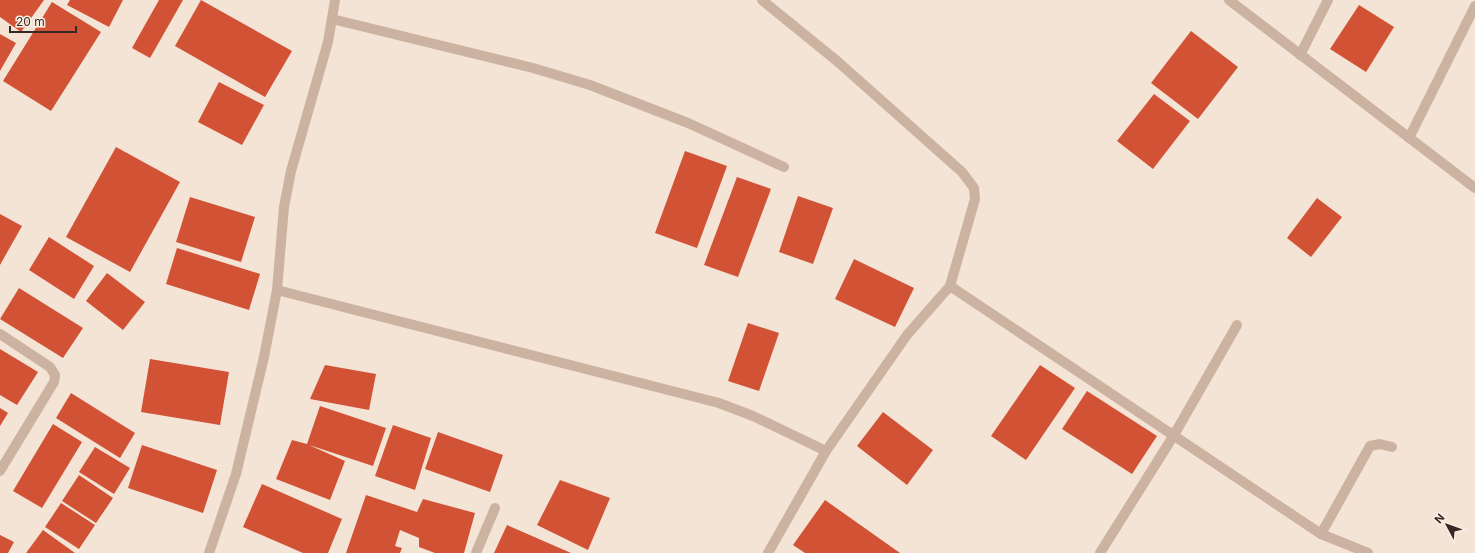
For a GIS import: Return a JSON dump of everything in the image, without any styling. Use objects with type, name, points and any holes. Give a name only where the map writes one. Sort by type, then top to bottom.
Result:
[{"type":"street","points":[[209,553],[236,474],[264,357],[277,290],[284,207],[291,171],[328,42],[335,0]]},
{"type":"street","points":[[762,0],[837,61],[962,172],[974,188],[976,199],[950,286],[907,335],[826,451],[768,553]]},
{"type":"street","points":[[1229,0],[1475,188]]},
{"type":"street","points":[[1300,54],[1328,0]]},
{"type":"street","points":[[1409,138],[1475,6]]},
{"type":"street","points":[[332,19],[533,68],[590,85],[688,123],[784,167]]},
{"type":"street","points":[[950,286],[1321,534],[1368,553]]},
{"type":"street","points":[[277,290],[719,403],[753,416],[826,451]]},
{"type":"street","points":[[1100,553],[1174,435],[1237,325]]},
{"type":"street","points":[[0,334],[50,367],[55,375],[54,382],[0,471]]},
{"type":"street","points":[[1321,534],[1370,446],[1380,444],[1392,447]]},
{"type":"street","points":[[476,553],[495,508]]},
{"type":"building","points":[[0,0],[44,0],[21,32],[0,17]]},
{"type":"building","points":[[70,0],[123,0],[109,27],[67,5]]},
{"type":"building","points":[[159,0],[183,0],[150,58],[132,48]]},
{"type":"building","points":[[201,0],[292,51],[265,97],[175,46]]},
{"type":"building","points":[[52,2],[101,32],[51,111],[3,81]]},
{"type":"building","points":[[1359,5],[1394,27],[1366,72],[1330,49]]},
{"type":"building","points":[[1191,31],[1238,67],[1198,119],[1151,83]]},
{"type":"building","points":[[0,34],[16,43],[0,71]]},
{"type":"building","points":[[219,82],[264,105],[242,145],[198,122]]},
{"type":"building","points":[[1154,94],[1190,121],[1153,169],[1117,141]]},
{"type":"building","points":[[116,147],[180,182],[130,272],[66,237]]},
{"type":"building","points":[[685,151],[727,166],[697,248],[655,233]]},
{"type":"building","points":[[737,177],[771,189],[738,277],[704,265]]},
{"type":"building","points":[[798,196],[833,208],[813,264],[779,252]]},
{"type":"building","points":[[190,197],[255,217],[241,262],[176,242]]},
{"type":"building","points":[[1317,198],[1342,217],[1311,257],[1287,238]]},
{"type":"building","points":[[0,214],[22,226],[0,265]]},
{"type":"building","points":[[49,237],[94,266],[74,299],[29,270]]},
{"type":"building","points":[[177,248],[260,274],[249,310],[166,284]]},
{"type":"building","points":[[854,259],[914,288],[895,327],[835,299]]},
{"type":"building","points":[[107,273],[145,302],[123,330],[86,301]]},
{"type":"building","points":[[19,288],[83,328],[63,358],[0,319]]},
{"type":"building","points":[[748,323],[779,333],[759,391],[728,381]]},
{"type":"building","points":[[0,349],[38,372],[17,405],[0,395]]},
{"type":"building","points":[[150,359],[229,372],[220,425],[141,412]]},
{"type":"building","points":[[325,365],[376,374],[369,410],[310,399]]},
{"type":"building","points":[[1040,365],[1075,388],[1026,460],[991,436]]},
{"type":"building","points":[[1087,391],[1157,436],[1132,474],[1062,429]]},
{"type":"building","points":[[71,393],[135,433],[120,458],[56,418]]},
{"type":"building","points":[[320,406],[386,428],[373,466],[309,445],[345,461],[330,500],[276,479],[292,440],[307,444]]},
{"type":"building","points":[[0,408],[8,413],[0,426]]},
{"type":"building","points":[[883,412],[933,450],[907,485],[857,446]]},
{"type":"building","points":[[53,424],[82,442],[42,508],[13,491]]},
{"type":"building","points":[[393,425],[431,438],[415,490],[375,476]]},
{"type":"building","points":[[438,432],[503,455],[490,492],[425,469]]},
{"type":"building","points":[[142,445],[217,470],[203,513],[128,488]]},
{"type":"building","points":[[95,447],[130,468],[114,494],[79,472]]},
{"type":"building","points":[[79,475],[113,498],[96,523],[62,501]]},
{"type":"building","points":[[560,480],[610,498],[588,550],[537,525]]},
{"type":"building","points":[[262,484],[342,519],[328,553],[303,553],[243,527]]},
{"type":"building","points":[[366,495],[417,512],[423,499],[475,513],[464,553],[435,553],[419,547],[419,538],[400,530],[395,546],[402,548],[400,553],[346,553]]},
{"type":"building","points":[[825,500],[900,553],[805,553],[793,545]]},
{"type":"building","points":[[61,503],[95,525],[79,549],[45,527]]},
{"type":"building","points":[[507,525],[571,553],[494,553]]},
{"type":"building","points":[[43,530],[75,553],[26,553]]},
{"type":"building","points":[[0,535],[14,542],[8,553],[0,553]]}]
